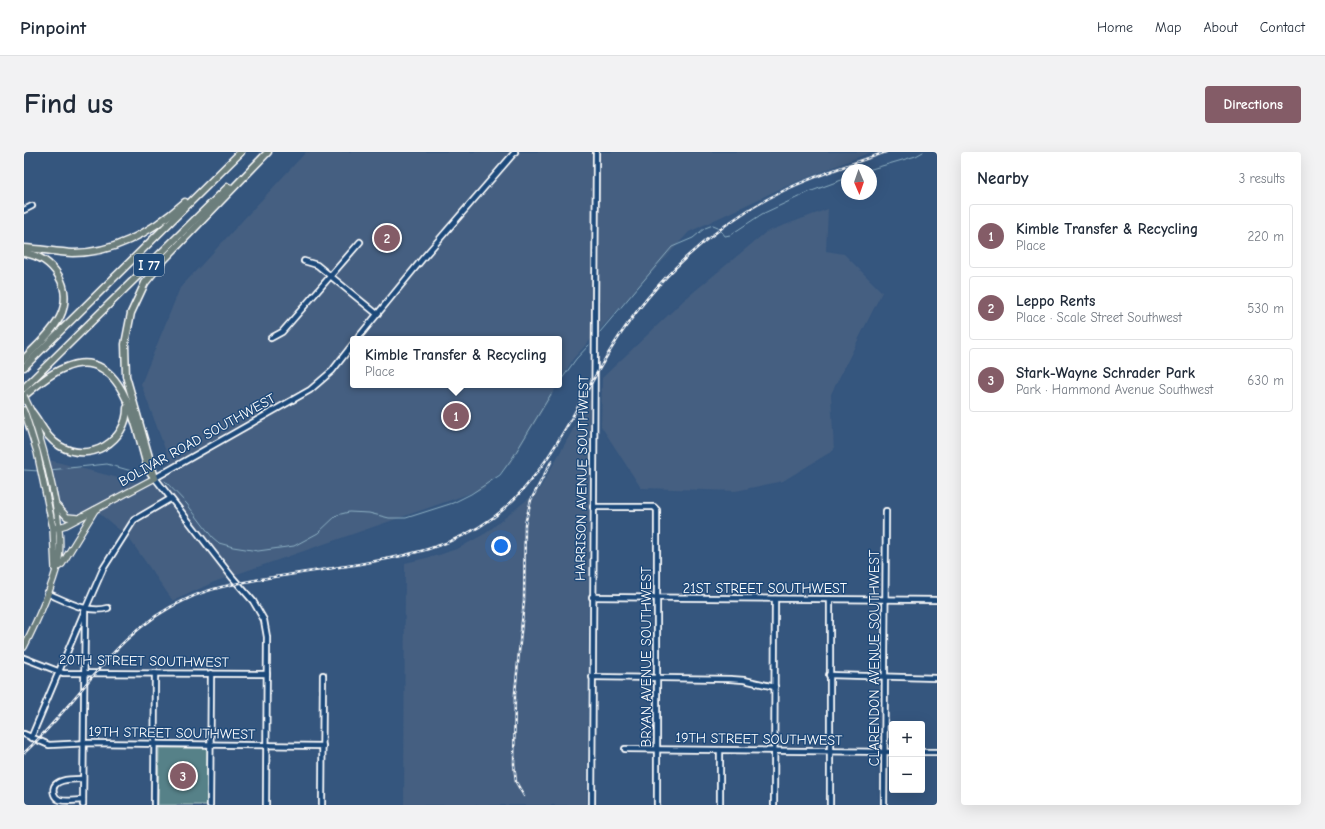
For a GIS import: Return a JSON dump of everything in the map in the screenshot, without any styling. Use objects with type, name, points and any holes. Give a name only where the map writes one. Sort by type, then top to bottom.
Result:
[{"type":"highway","points":[[24,248],[81,252],[104,249],[128,241],[151,228],[176,209],[236,152]]},
{"type":"highway","name":"I 77","points":[[24,367],[240,152]]},
{"type":"highway","name":"I 77","points":[[24,388],[263,152]]},
{"type":"highway","points":[[155,478],[126,376],[125,344],[131,313],[145,283],[163,261],[268,152]]},
{"type":"highway","points":[[24,253],[40,258],[54,268],[60,278],[64,297],[63,310],[57,322],[24,359]]},
{"type":"highway","points":[[24,396],[61,369],[74,365],[87,364],[99,367],[112,375],[120,384],[148,469],[155,478]]},
{"type":"highway","points":[[27,412],[55,443],[69,450],[87,452],[105,447],[118,434],[126,419],[126,399]]},
{"type":"main road","points":[[24,396],[56,528]]},
{"type":"main road","points":[[24,647],[47,593],[58,561],[55,503],[41,440],[27,412]]},
{"type":"main road","name":"BOLIVAR ROAD SOUTHWEST","points":[[56,528],[95,510],[155,478]]},
{"type":"main road","points":[[55,503],[67,517],[81,517]]},
{"type":"main road","points":[[55,569],[62,564],[95,510]]},
{"type":"street","points":[[359,336],[376,314],[515,152]]},
{"type":"street","name":"HARRISON AVENUE SOUTHWEST","points":[[592,805],[592,507],[596,152]]},
{"type":"street","points":[[24,210],[32,206]]},
{"type":"street","points":[[271,338],[282,332],[360,242]]},
{"type":"street","points":[[304,261],[317,265],[376,314]]},
{"type":"street","name":"BOLIVAR ROAD SOUTHWEST","points":[[155,478],[310,390],[328,375],[350,348]]},
{"type":"street","points":[[155,478],[170,499],[253,601],[264,620],[267,637],[266,805]]},
{"type":"street","points":[[31,738],[103,569],[134,520],[170,499]]},
{"type":"street","name":"BRYAN AVENUE SOUTHWEST","points":[[592,507],[656,508],[658,514],[657,805]]},
{"type":"street","name":"CLARENDON AVENUE SOUTHWEST","points":[[884,805],[886,510]]},
{"type":"street","points":[[47,593],[95,611],[108,608]]},
{"type":"street","name":"21ST STREET SOUTHWEST","points":[[592,598],[937,600]]},
{"type":"street","points":[[774,805],[775,599]]},
{"type":"street","points":[[830,599],[830,805]]},
{"type":"street","points":[[83,779],[69,778],[56,785],[54,789],[55,796],[61,800],[83,803],[86,608]]},
{"type":"street","name":"20TH STREET SOUTHWEST","points":[[24,658],[58,672],[267,674]]},
{"type":"street","points":[[154,805],[155,673]]},
{"type":"street","points":[[210,805],[211,673]]},
{"type":"street","points":[[322,805],[323,675]]},
{"type":"street","points":[[829,675],[937,678]]},
{"type":"street","points":[[592,677],[744,680],[775,687]]},
{"type":"street","name":"19TH STREET SOUTHWEST","points":[[24,734],[49,745],[154,744],[323,746]]},
{"type":"street","name":"19TH STREET SOUTHWEST","points":[[625,749],[889,752]]},
{"type":"street","points":[[720,750],[720,805]]},
{"type":"street","points":[[925,752],[937,752]]},
{"type":"shaded area","points":[[306,152],[871,152],[782,188],[689,232],[573,359],[562,378],[562,336],[350,336],[350,388],[556,388],[510,464],[483,489],[214,582],[173,601],[128,537],[95,510],[77,515],[69,513],[62,508],[58,501],[49,460],[138,483],[171,465],[141,384],[180,288]]},
{"type":"shaded area","points":[[828,209],[826,251],[844,254],[882,292],[831,394],[834,450],[783,481],[736,491],[641,488],[601,426],[602,378],[684,300],[766,232]]},
{"type":"shaded area","points":[[590,399],[587,805],[404,805],[405,563],[439,555],[459,548],[486,533],[539,490]]},
{"type":"green space","points":[[159,748],[207,748],[207,805],[158,805]]},
{"type":"waterway","points":[[877,167],[916,156],[923,152]]},
{"type":"waterway","points":[[600,332],[672,247],[693,238],[705,228],[713,225],[718,227],[725,236],[730,235],[762,214],[809,192],[841,180]]},
{"type":"waterway","points":[[562,379],[576,359],[589,345]]},
{"type":"waterway","points":[[165,481],[187,504],[212,537],[219,543],[258,551],[294,546],[318,533],[337,515],[349,512],[369,513],[389,518],[406,518],[453,503],[471,494],[500,475],[513,457],[551,394]]},
{"type":"waterway","points":[[50,470],[107,464],[142,474]]},
{"type":"waterway","points":[[24,470],[39,471]]},
{"type":"railway","points":[[24,753],[63,712],[99,668],[138,629],[161,613],[187,599],[216,588],[410,554],[462,536],[478,528],[494,517],[531,481],[561,437],[613,346],[629,322],[666,277],[687,256],[733,220],[783,191],[821,175],[886,152]]},
{"type":"railway","points":[[524,796],[516,782],[514,764],[515,693],[524,601],[525,524],[531,500],[552,460]]},
{"type":"place","name":"Leppo Rents","points":[[387,238]]},
{"type":"place","name":"Kimble Transfer & Recycling","points":[[456,416]]},
{"type":"place","name":"Stark-Wayne Schrader Park","points":[[183,776]]}]
